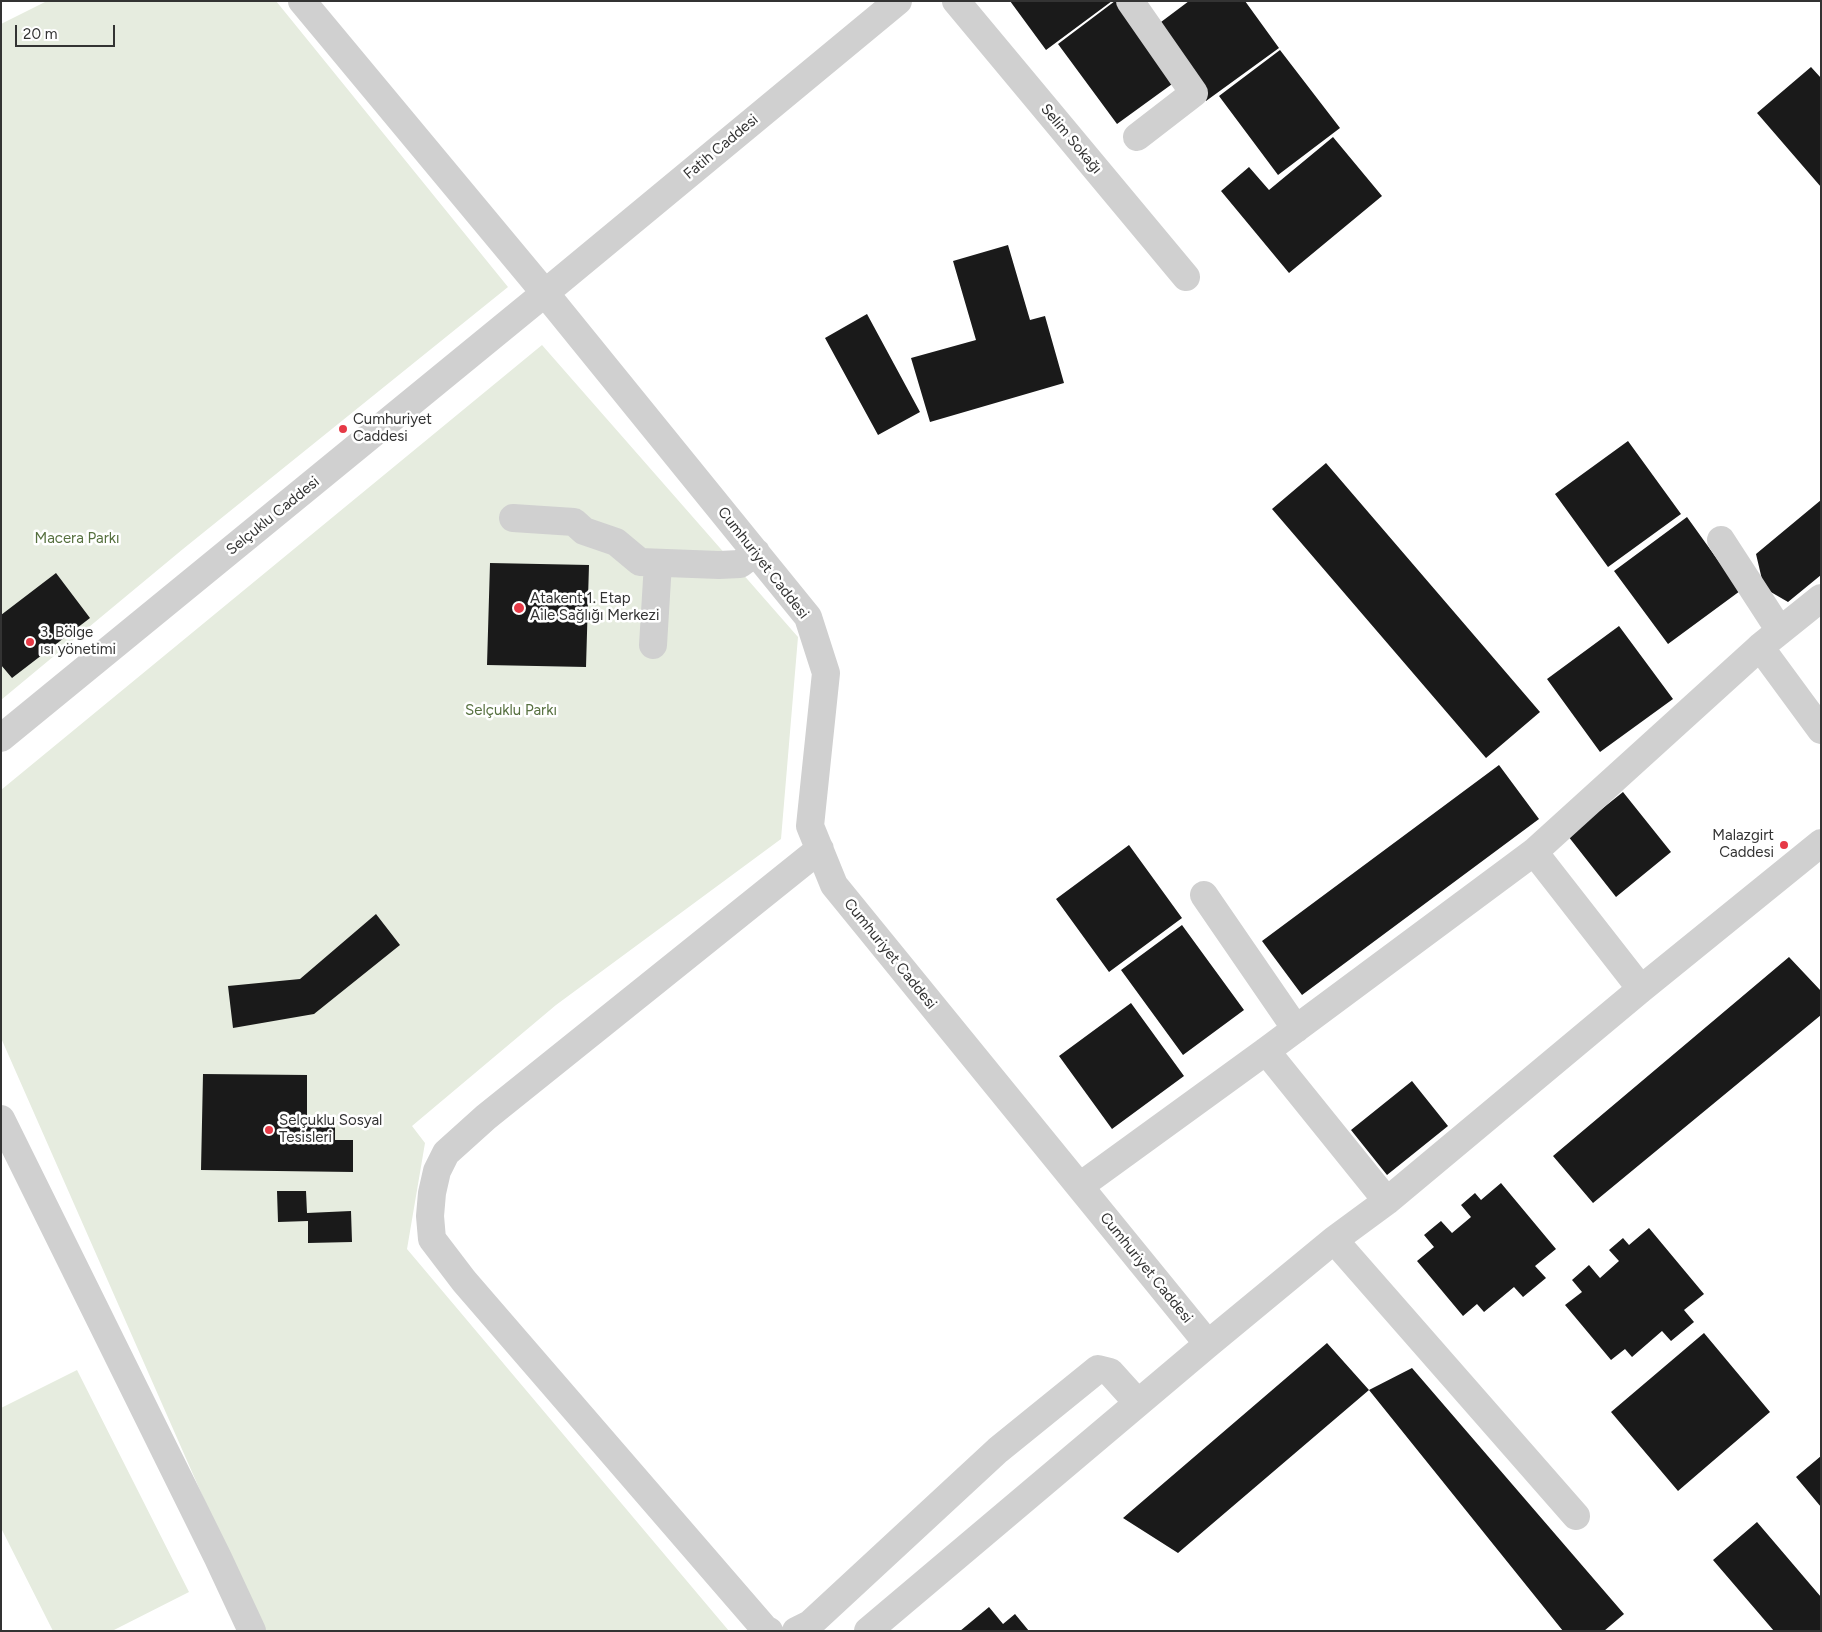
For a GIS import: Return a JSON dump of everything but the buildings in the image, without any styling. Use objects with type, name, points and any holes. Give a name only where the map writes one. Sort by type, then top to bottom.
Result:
[{"type":"street","name":"Cumhuriyet Caddesi","points":[[302,1],[545,294],[808,617],[826,673],[810,826],[834,885],[1208,1344]]},
{"type":"street","name":"Fatih Caddesi","points":[[545,294],[898,1]]},
{"type":"street","name":"Selim Sokağı","points":[[956,1],[1186,277]]},
{"type":"street","points":[[1130,1],[1194,93],[1137,137]]},
{"type":"street","name":"Selçuklu Caddesi","points":[[1,738],[545,294]]},
{"type":"street","points":[[513,518],[574,522],[584,531],[616,542],[640,562],[740,564],[756,552]]},
{"type":"street","points":[[1720,540],[1770,639],[1821,730]]},
{"type":"street","points":[[653,645],[658,563]]},
{"type":"street","points":[[1080,1186],[1266,1052],[1534,852],[1770,639],[1821,598]]},
{"type":"street","points":[[868,1631],[1208,1344],[1334,1240],[1387,1201],[1821,842]]},
{"type":"street","points":[[769,1631],[765,1629],[464,1281],[432,1239],[430,1216],[432,1193],[437,1171],[446,1153],[493,1111],[820,849]]},
{"type":"street","points":[[1534,852],[1641,990]]},
{"type":"street","points":[[1204,896],[1296,1028]]},
{"type":"street","points":[[1266,1052],[1387,1201]]},
{"type":"street","points":[[1,1120],[218,1558],[252,1631]]},
{"type":"street","points":[[1334,1240],[1576,1516]]},
{"type":"street","points":[[796,1631],[810,1624],[998,1450],[1098,1369],[1110,1372],[1138,1403]]},
{"type":"green space","name":"Macera Parkı","points":[[47,1],[276,1],[508,287],[183,549],[1,700],[1,24]]},
{"type":"green space","name":"Selçuklu Parkı","points":[[542,345],[798,637],[781,839],[556,1005],[412,1126],[425,1143],[407,1249],[729,1631],[262,1631],[1,1038],[1,790]]},
{"type":"green space","points":[[77,1370],[189,1592],[112,1631],[53,1631],[1,1528],[1,1408]]},
{"type":"place","name":"Cumhuriyet Caddesi","points":[[343,429]]},
{"type":"place","name":"Atakent 1. Etap Aile Sağlığı Merkezi","points":[[519,608]]},
{"type":"place","name":"3. Bölge ısı yönetimi","points":[[30,642]]},
{"type":"place","name":"Malazgirt Caddesi","points":[[1784,845]]},
{"type":"place","name":"Selçuklu Sosyal Tesisleri","points":[[269,1130]]}]
